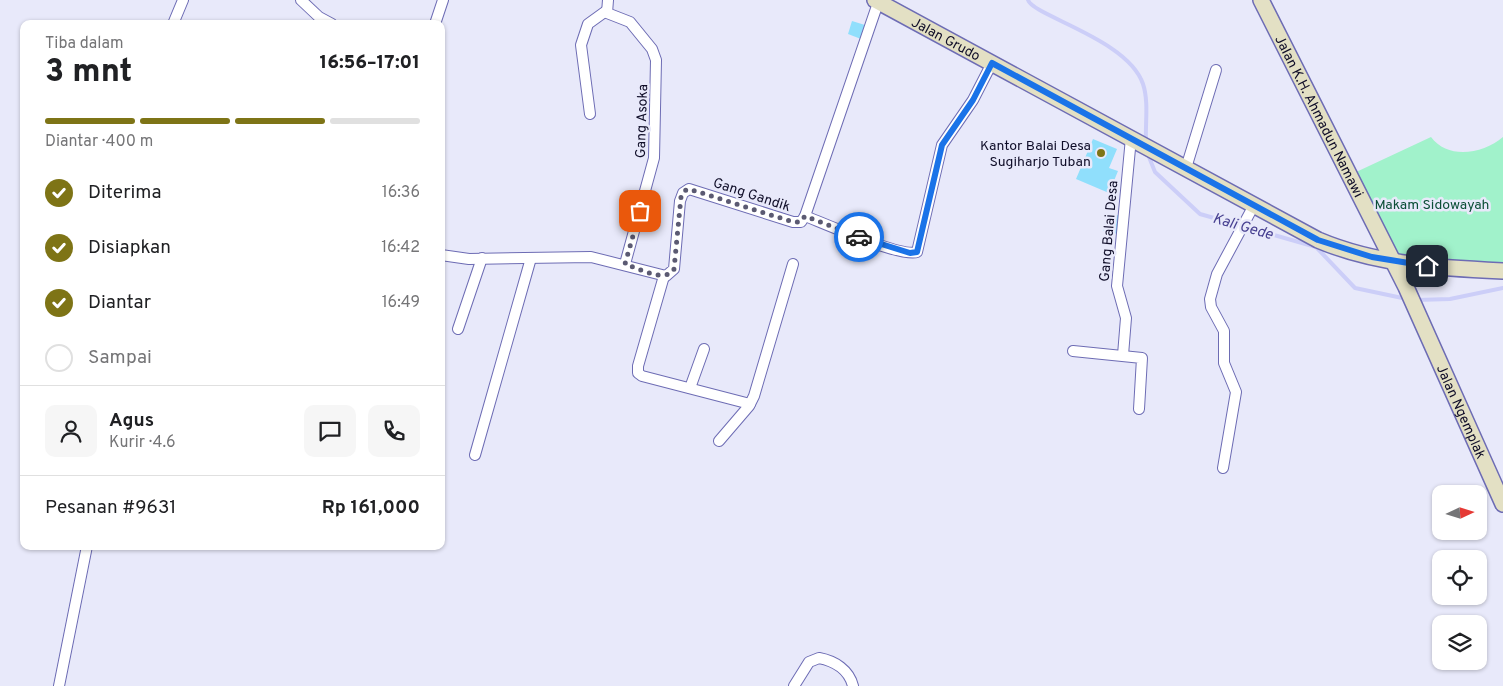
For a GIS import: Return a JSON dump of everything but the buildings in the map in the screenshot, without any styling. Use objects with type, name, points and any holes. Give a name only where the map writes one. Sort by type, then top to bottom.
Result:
[{"type":"street","points":[[175,20],[183,0]]},
{"type":"street","points":[[301,0],[325,20]]},
{"type":"street","points":[[436,20],[443,0]]},
{"type":"street","points":[[590,114],[581,45],[588,24],[606,11],[608,0]]},
{"type":"street","name":"Jalan K.H. Ahmadun Namawi","points":[[1261,0],[1406,287]]},
{"type":"street","name":"Jalan Grudo","points":[[877,1],[1325,242],[1393,262],[1503,271]]},
{"type":"street","name":"Gang Gandik","points":[[664,276],[671,274],[674,269],[680,202],[686,190],[693,190],[796,222],[802,221],[877,1]]},
{"type":"street","name":"Gang Asoka","points":[[606,11],[610,15],[630,22],[652,50],[656,60],[654,158],[625,264]]},
{"type":"street","points":[[805,216],[888,247],[910,253],[917,252],[942,145],[973,100],[992,63]]},
{"type":"street","points":[[1186,168],[1216,70]]},
{"type":"street","name":"Gang Balai Desa","points":[[1123,355],[1126,318],[1117,286],[1135,140]]},
{"type":"street","points":[[1223,468],[1236,392],[1224,364],[1224,329],[1211,307],[1210,299],[1215,279],[1254,205]]},
{"type":"street","points":[[445,255],[482,258],[591,257],[625,264],[664,276],[638,373],[750,404]]},
{"type":"street","points":[[458,329],[482,258]]},
{"type":"street","points":[[475,455],[531,258]]},
{"type":"street","points":[[719,441],[750,404],[764,368],[793,264]]},
{"type":"street","name":"Jalan Ngemplak","points":[[1406,287],[1503,504]]},
{"type":"street","points":[[690,388],[704,349]]},
{"type":"street","points":[[1072,351],[1123,355],[1143,359],[1139,409]]},
{"type":"street","points":[[60,686],[86,550]]},
{"type":"street","points":[[794,686],[809,662],[819,658],[844,669],[849,675],[853,686]]},
{"type":"green space","name":"Makam Sidowayah","points":[[1431,137],[1447,149],[1456,152],[1466,152],[1486,147],[1503,137],[1503,266],[1410,258],[1395,251],[1354,173]]},
{"type":"waterway","name":"Kali Gede","points":[[1028,0],[1046,14],[1101,42],[1119,54],[1134,68],[1145,91],[1146,142]]},
{"type":"waterway","name":"Kali Gede","points":[[1147,152],[1155,172],[1200,214],[1316,247],[1355,288],[1407,299]]},
{"type":"waterway","name":"Kali Gede","points":[[1416,300],[1450,299],[1503,288]]},
{"type":"way so far","points":[[640,211],[625,264],[660,276],[671,274],[674,269],[680,202],[684,191],[689,189],[793,222],[798,223],[805,216],[859,237]]},
{"type":"place","name":"Kantor Balai Desa Sugiharjo Tuban","points":[[1101,153]]},
{"type":"route","points":[[859,237],[896,250],[910,253],[917,252],[942,145],[973,100],[992,63],[1318,240],[1372,257],[1393,262],[1427,266]]}]
